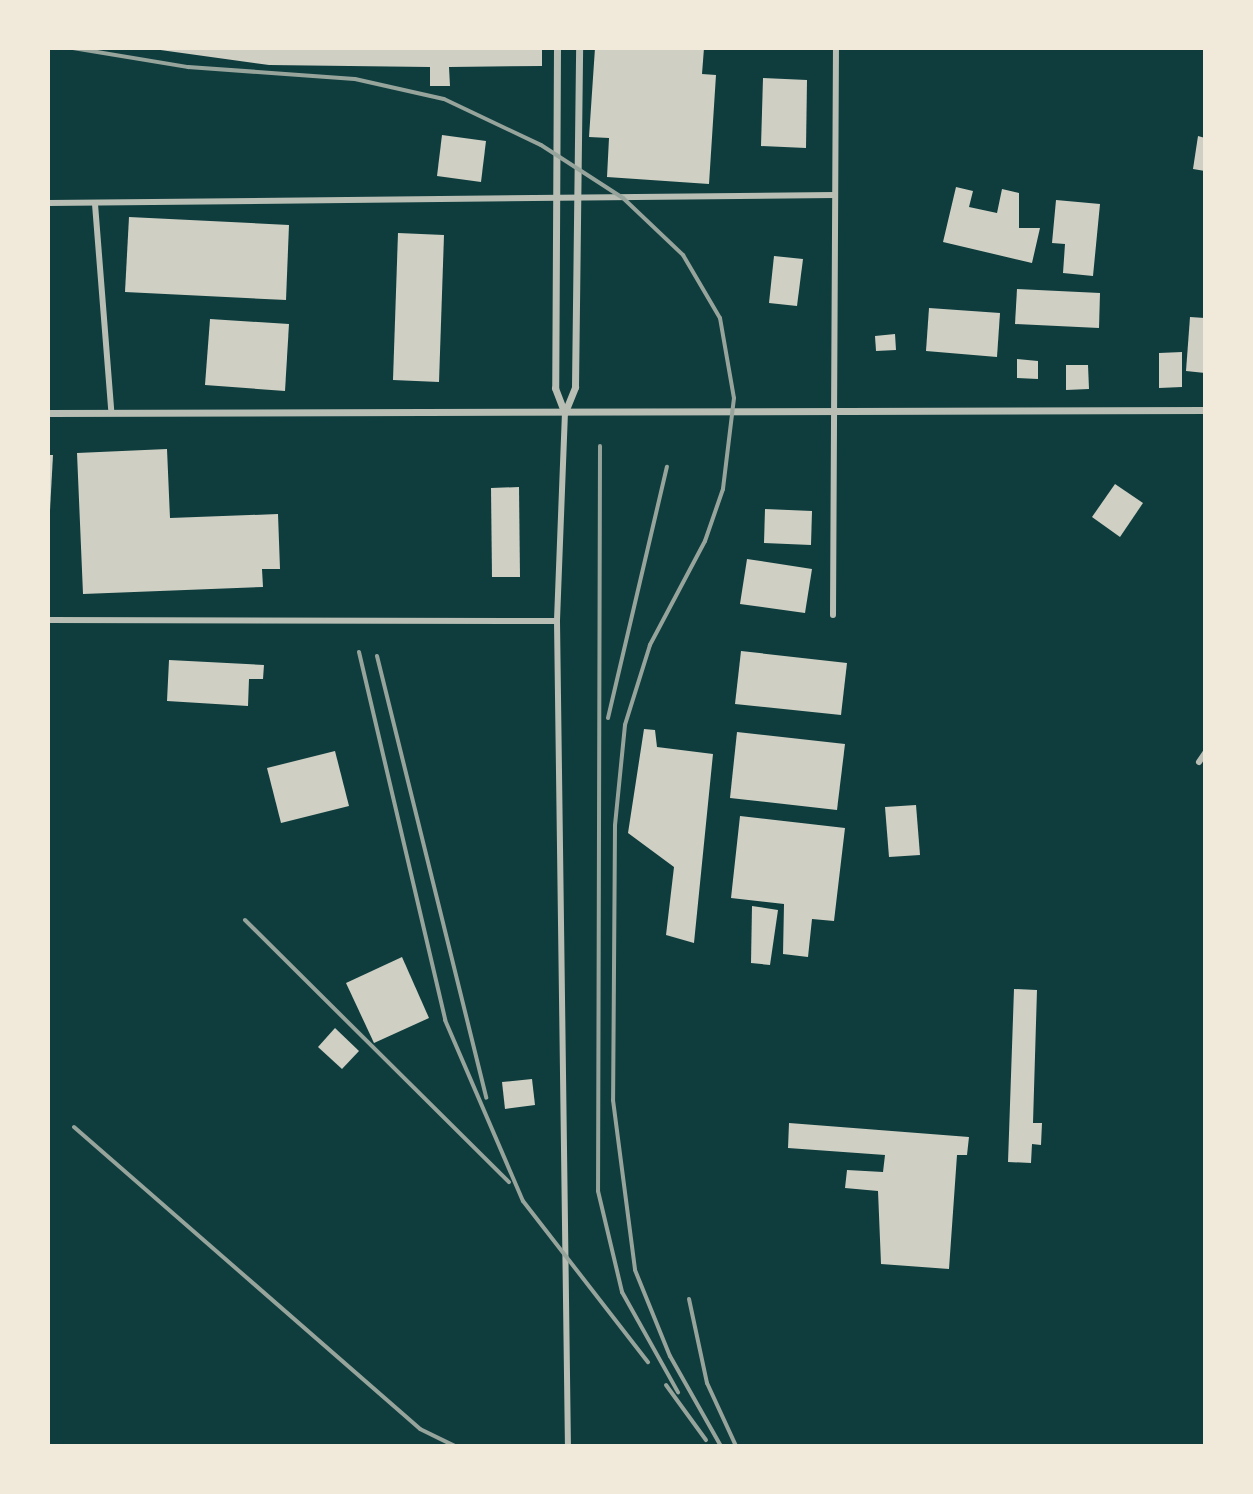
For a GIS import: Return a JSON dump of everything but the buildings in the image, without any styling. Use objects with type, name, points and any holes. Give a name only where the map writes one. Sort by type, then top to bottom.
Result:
[{"type":"street","points":[[557,48],[555,388],[565,412]]},
{"type":"street","points":[[568,1446],[557,621],[565,412],[575,387],[579,48]]},
{"type":"street","points":[[833,615],[836,48]]},
{"type":"street","points":[[48,203],[835,195]]},
{"type":"street","points":[[95,204],[111,409]]},
{"type":"street","points":[[48,413],[111,409],[565,412],[1205,410]]},
{"type":"street","points":[[48,620],[557,621]]},
{"type":"street","points":[[1199,762],[1205,753]]},
{"type":"railway","points":[[73,48],[188,67],[355,79],[444,99],[541,145],[623,198],[683,255],[720,318],[734,398],[723,489],[705,541],[650,645],[625,725],[615,826],[613,1100],[635,1270],[670,1356],[721,1446]]},
{"type":"railway","points":[[600,446],[598,1191],[622,1292],[678,1392]]},
{"type":"railway","points":[[608,718],[667,467]]},
{"type":"railway","points":[[359,652],[445,1020],[523,1201],[648,1362]]},
{"type":"railway","points":[[377,656],[486,1098]]},
{"type":"railway","points":[[245,920],[509,1182]]},
{"type":"railway","points":[[74,1127],[420,1429],[455,1446]]},
{"type":"railway","points":[[689,1299],[707,1383],[736,1446]]},
{"type":"railway","points":[[666,1385],[706,1440]]}]
